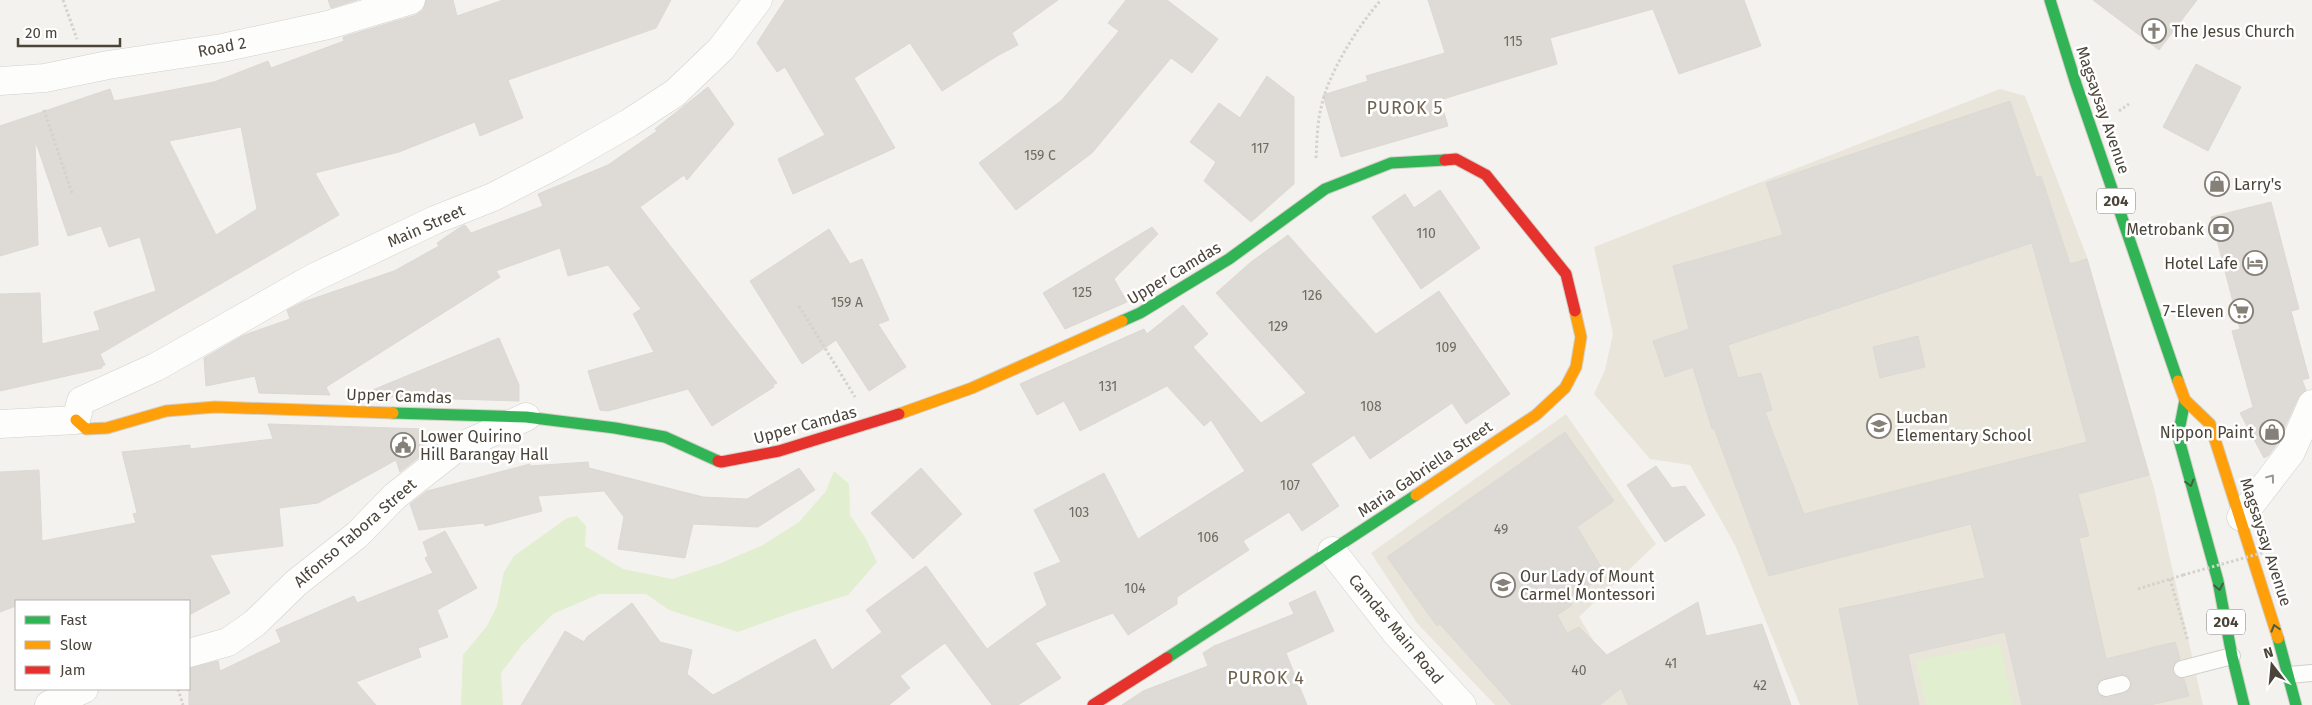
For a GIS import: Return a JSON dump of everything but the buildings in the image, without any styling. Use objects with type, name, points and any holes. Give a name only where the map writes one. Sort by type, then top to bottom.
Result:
[{"type":"main road","name":"Magsaysay Avenue","points":[[2050,0],[2076,84],[2185,400],[2210,424],[2242,517],[2289,675],[2296,705]]},
{"type":"main road","name":"Upper Camdas","points":[[76,420],[86,429],[107,428],[166,411],[215,407],[526,417],[614,428],[665,437],[721,462],[779,451],[871,424],[972,388],[1140,313],[1229,259],[1325,189],[1391,163],[1456,159],[1486,175]]},
{"type":"main road","name":"Maria Gabriella Street","points":[[1093,705],[1332,551],[1536,415],[1565,388],[1576,367],[1581,337],[1566,274],[1486,175]]},
{"type":"main road","name":"204","points":[[2185,400],[2178,436],[2218,581],[2232,656],[2244,705]]},
{"type":"street","name":"Road 2","points":[[0,81],[58,75],[222,48],[328,24],[411,0]]},
{"type":"street","name":"Main Street","points":[[76,420],[81,401],[156,367],[313,278],[435,220],[493,197],[559,163],[629,123],[675,93],[722,49],[758,0]]},
{"type":"street","points":[[2242,517],[2291,452],[2312,404]]},
{"type":"street","name":"Alfonso Tabora Street","points":[[190,653],[228,642],[256,623],[296,583],[357,535],[395,496],[455,449],[526,417]]},
{"type":"street","points":[[0,424],[76,420]]},
{"type":"street","name":"Camdas Main Road","points":[[1332,551],[1396,634],[1462,705]]},
{"type":"street","points":[[49,705],[82,690]]},
{"type":"lane","points":[[2182,669],[2232,656]]},
{"type":"lane","points":[[2289,675],[2312,673]]},
{"type":"path","points":[[63,0],[88,69]]},
{"type":"path","points":[[1316,159],[1321,106],[1329,82],[1362,21],[1381,0]]},
{"type":"path","points":[[58,75],[65,93],[41,103],[72,193]]},
{"type":"path","points":[[799,306],[871,424]]},
{"type":"path","points":[[2138,589],[2265,552]]},
{"type":"path","points":[[2170,579],[2189,644]]},
{"type":"path","points":[[178,690],[183,705]]},
{"type":"shaded area","name":"Lucban Elementary School","points":[[2000,89],[2025,96],[2087,257],[2155,492],[2203,705],[1800,705],[1735,545],[1690,465],[1650,459],[1594,394],[1605,370],[1613,334],[1594,247]]},
{"type":"shaded area","name":"Our Lady of Mount Carmel Montessori","points":[[1566,414],[1656,544],[1579,617],[1616,677],[1628,705],[1495,705],[1417,623],[1371,553]]},
{"type":"green space","points":[[834,471],[849,484],[850,515],[866,539],[877,562],[848,595],[738,632],[669,610],[646,594],[599,594],[553,614],[522,645],[501,673],[503,705],[461,705],[463,655],[487,626],[497,606],[504,572],[514,556],[567,518],[577,516],[586,526],[585,546],[623,569],[672,579],[721,563],[763,545],[799,522],[826,491]]},
{"type":"green space","points":[[2000,643],[2013,705],[1926,705],[1916,661]]},
{"type":"traffic: fast","points":[[2050,0],[2076,84],[2178,381]]},
{"type":"traffic: fast","points":[[1122,321],[1140,313],[1229,259],[1325,189],[1391,163],[1445,160]]},
{"type":"traffic: fast","points":[[2185,400],[2178,436],[2218,581],[2232,656],[2244,705]]},
{"type":"traffic: fast","points":[[393,413],[526,417],[615,428],[665,437],[718,461]]},
{"type":"traffic: fast","points":[[1167,658],[1416,495]]},
{"type":"traffic: fast","points":[[2278,638],[2296,705]]},
{"type":"traffic: slow","points":[[1416,495],[1536,415],[1565,388],[1576,367],[1581,337],[1575,311]]},
{"type":"traffic: slow","points":[[899,414],[972,388],[1122,321]]},
{"type":"traffic: slow","points":[[2178,381],[2185,400],[2210,424],[2278,638]]},
{"type":"traffic: slow","points":[[76,420],[86,429],[107,428],[166,411],[215,407],[393,413]]},
{"type":"traffic: jam","points":[[1445,160],[1456,159],[1486,175],[1566,274],[1575,311]]},
{"type":"traffic: jam","points":[[718,461],[779,451],[899,414]]},
{"type":"traffic: jam","points":[[1093,705],[1167,658]]},
{"type":"place","name":"The Jesus Church","points":[[2154,31]]},
{"type":"place","name":"Larry's","points":[[2217,184]]},
{"type":"place","name":"Metrobank","points":[[2221,229]]},
{"type":"place","name":"Hotel Lafe","points":[[2255,263]]},
{"type":"place","name":"7-Eleven","points":[[2241,311]]},
{"type":"place","name":"Lucban Elementary School","points":[[1879,426]]},
{"type":"place","name":"Nippon Paint","points":[[2272,432]]},
{"type":"place","name":"Lower Quirino Hill Barangay Hall","points":[[403,445]]},
{"type":"place","name":"Our Lady of Mount Carmel Montessori","points":[[1503,585]]},
{"type":"district","name":"PUROK 5","points":[[1405,108]]},
{"type":"district","name":"PUROK 4","points":[[1266,678]]}]
